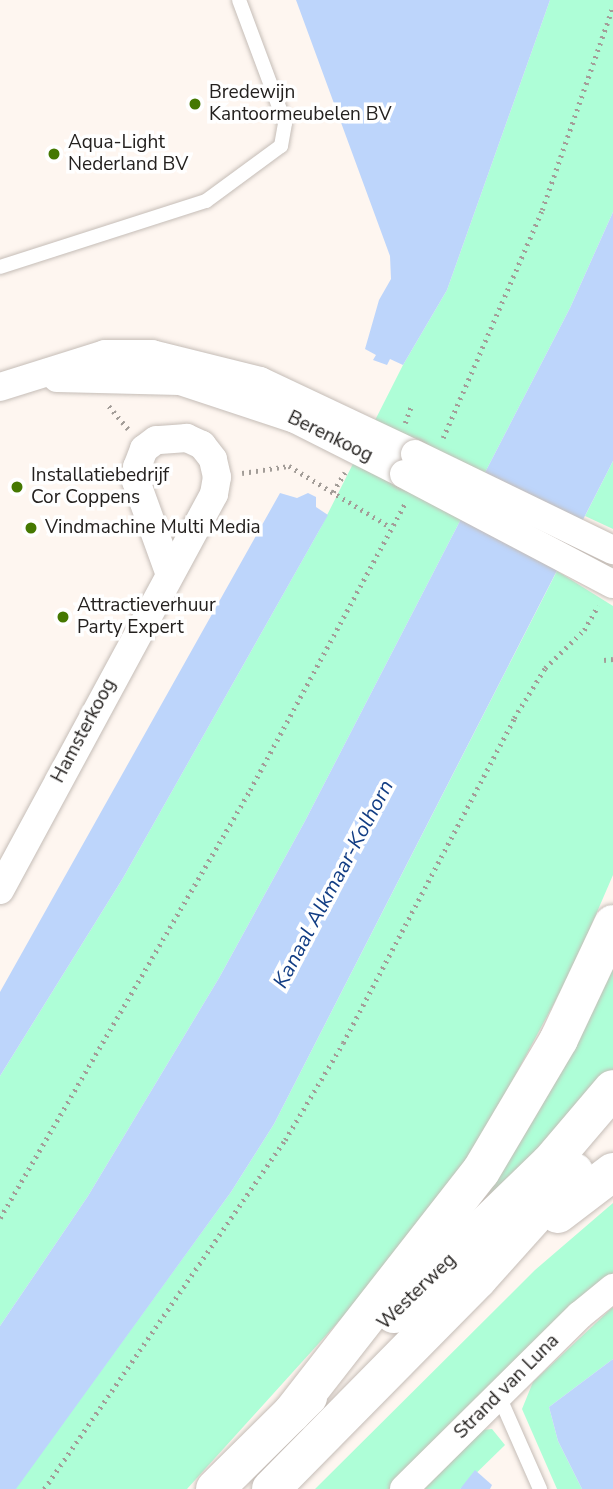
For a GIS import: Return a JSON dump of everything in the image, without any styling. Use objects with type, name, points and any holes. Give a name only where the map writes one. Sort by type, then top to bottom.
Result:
[{"type":"main road","points":[[291,1414],[481,1171],[559,1039],[613,924]]},
{"type":"main road","name":"Westerweg","points":[[215,1489],[550,1163],[613,1089]]},
{"type":"main road","name":"Westerweg","points":[[271,1489],[478,1279],[613,1129]]},
{"type":"main road","points":[[478,1279],[613,1172]]},
{"type":"street","name":"Berenkoog","points":[[11,384],[105,354],[175,358],[277,388],[416,468],[608,590]]},
{"type":"street","points":[[169,572],[136,481],[144,449],[156,440],[187,438],[202,445],[213,459],[217,477]]},
{"type":"street","name":"Berenkoog","points":[[416,468],[613,550]]},
{"type":"street","name":"Hamsterkoog","points":[[0,890],[169,572],[214,494],[217,477]]},
{"type":"street","name":"Strand van Luna","points":[[404,1489],[580,1315],[613,1288]]},
{"type":"lane","points":[[0,267],[206,201],[281,146],[285,123],[239,0]]},
{"type":"lane","points":[[499,1396],[540,1489]]},
{"type":"path","points":[[0,1218],[250,790],[390,527],[542,210],[613,6]]},
{"type":"path","points":[[106,402],[144,449]]},
{"type":"path","points":[[217,477],[289,466],[390,527]]},
{"type":"path","points":[[44,1489],[285,1140],[343,1043],[514,718],[545,668],[584,630],[608,590]]},
{"type":"path","points":[[604,660],[613,659]]},
{"type":"green space","points":[[550,0],[613,0],[613,212],[570,308],[305,821],[219,978],[88,1196],[0,1326],[0,1076],[123,878],[320,529],[403,365],[447,290]]},
{"type":"green space","points":[[613,461],[613,529],[585,516]]},
{"type":"green space","points":[[557,571],[613,606],[613,875],[572,970],[468,1163],[349,1310],[187,1489],[15,1489],[231,1192],[274,1124]]},
{"type":"green space","points":[[613,968],[613,1074],[464,1233],[540,1109]]},
{"type":"green space","points":[[613,1203],[613,1273],[548,1329],[389,1489],[315,1489],[535,1270]]},
{"type":"green space","points":[[613,1307],[613,1359],[549,1407],[558,1441],[582,1489],[557,1489],[522,1409],[533,1382]]},
{"type":"green space","points":[[492,1429],[505,1445],[460,1489],[424,1489],[483,1430]]},
{"type":"water","points":[[296,0],[550,0],[447,290],[403,365],[390,359],[387,365],[373,360],[376,355],[365,349],[379,300],[391,279],[390,256]]},
{"type":"water","name":"Kanaal Alkmaar-Kolhorn","points":[[613,212],[613,461],[274,1124],[231,1192],[16,1489],[0,1489],[0,1326],[88,1196],[219,978],[305,821],[570,308]]},
{"type":"water","points":[[280,493],[297,498],[308,493],[316,497],[316,507],[328,515],[123,878],[0,1076],[0,992]]},
{"type":"water","points":[[613,1359],[613,1489],[582,1489],[558,1441],[549,1407]]},
{"type":"water","points":[[475,1470],[492,1485],[490,1489],[460,1489]]},
{"type":"place","name":"Bredewijn Kantoormeubelen BV","points":[[195,104]]},
{"type":"place","name":"Aqua-Light Nederland BV","points":[[54,154]]},
{"type":"place","name":"Installatiebedrijf Cor Coppens","points":[[17,487]]},
{"type":"place","name":"Vindmachine Multi Media","points":[[31,528]]},
{"type":"place","name":"Attractieverhuur Party Expert","points":[[63,617]]}]
